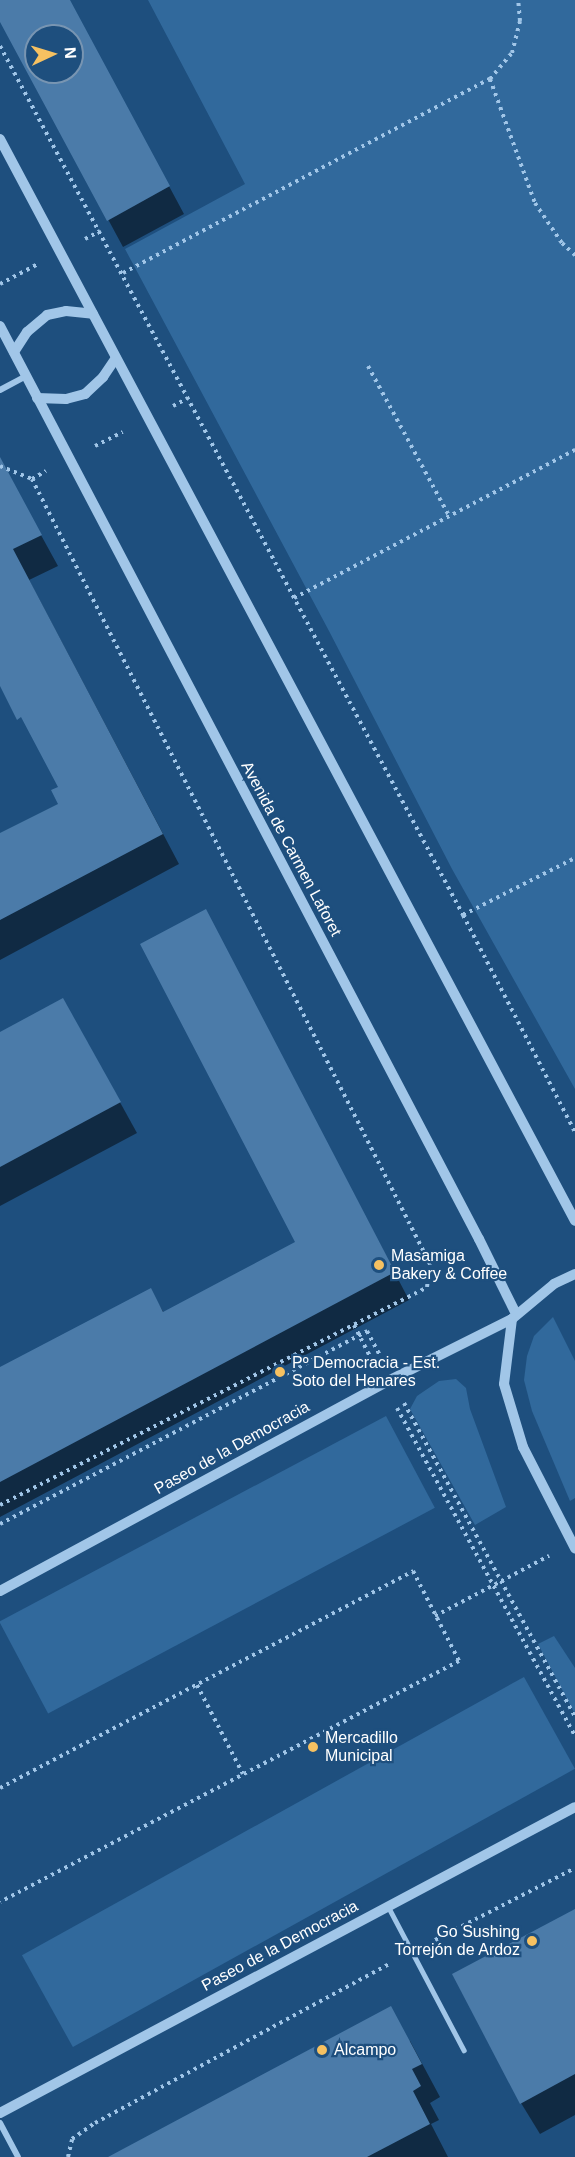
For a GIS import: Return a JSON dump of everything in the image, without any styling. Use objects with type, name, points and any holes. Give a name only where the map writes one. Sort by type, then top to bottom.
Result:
[{"type":"street","points":[[0,139],[575,1221]]},
{"type":"street","points":[[14,352],[27,332],[47,315],[66,311],[93,314]]},
{"type":"street","name":"Avenida de Carmen Laforet","points":[[0,326],[479,1239],[514,1317]]},
{"type":"street","points":[[37,398],[66,399],[85,394],[103,376],[116,358]]},
{"type":"street","points":[[0,390],[26,376]]},
{"type":"street","name":"Paseo de la Democracia","points":[[0,1591],[388,1381],[514,1317],[554,1284],[575,1274]]},
{"type":"street","points":[[514,1317],[504,1384],[522,1447],[574,1546]]},
{"type":"street","name":"Paseo de la Democracia","points":[[0,2113],[575,1807]]},
{"type":"street","points":[[0,2123],[18,2157]]},
{"type":"lane","points":[[388,1906],[464,2050]]},
{"type":"path","points":[[123,273],[490,79],[512,53],[520,21],[518,0]]},
{"type":"path","points":[[0,46],[123,273],[463,915],[575,1132]]},
{"type":"path","points":[[490,79],[534,203],[562,243],[575,255]]},
{"type":"path","points":[[368,366],[449,516]]},
{"type":"path","points":[[294,598],[575,450]]},
{"type":"path","points":[[0,1504],[427,1287],[430,1264],[32,479]]},
{"type":"path","points":[[463,915],[575,858]]},
{"type":"path","points":[[354,1324],[575,1717]]},
{"type":"path","points":[[0,1524],[367,1331],[388,1381],[493,1586],[575,1736]]},
{"type":"path","points":[[435,1616],[574,1546]]},
{"type":"path","points":[[0,1788],[413,1571],[459,1661],[0,1902]]},
{"type":"path","points":[[197,1685],[243,1774]]},
{"type":"path","points":[[68,2157],[72,2139],[94,2123],[575,1868]]},
{"type":"shaded area","points":[[148,0],[575,0],[575,1089],[452,869],[329,631],[125,249],[245,184]]},
{"type":"shaded area","points":[[553,1317],[575,1361],[575,1498],[570,1501],[532,1411],[524,1380],[527,1356],[534,1336]]},
{"type":"shaded area","points":[[456,1379],[466,1388],[470,1409],[506,1507],[475,1525],[410,1409],[417,1396],[439,1381]]},
{"type":"shaded area","points":[[386,1416],[435,1508],[48,1713],[0,1621]]},
{"type":"shaded area","points":[[554,1636],[575,1668],[575,1714],[538,1644]]},
{"type":"shaded area","points":[[524,1677],[575,1769],[73,2047],[22,1955]]},
{"type":"building","points":[[0,0],[70,0],[83,24],[24,24],[24,67],[0,22]]},
{"type":"building","points":[[84,26],[170,186],[107,221],[33,84],[84,84]]},
{"type":"building","points":[[0,457],[42,535],[13,549],[163,834],[0,920],[0,833],[58,804],[51,790],[58,787],[21,717],[17,720],[0,686]]},
{"type":"building","points":[[206,909],[395,1272],[0,1482],[0,1367],[151,1288],[163,1312],[295,1242],[140,944]]},
{"type":"building","points":[[63,998],[121,1102],[0,1167],[0,1032]]},
{"type":"building","points":[[575,1909],[575,2074],[520,2104],[452,1974]]},
{"type":"building","points":[[391,2006],[422,2064],[412,2069],[421,2086],[413,2091],[430,2124],[367,2157],[108,2157]]},
{"type":"place","name":"Masamiga Bakery & Coffee","points":[[379,1265]]},
{"type":"place","name":"Pº Democracia - Est. Soto del Henares","points":[[280,1372]]},
{"type":"place","name":"Mercadillo Municipal","points":[[313,1747]]},
{"type":"place","name":"Go Sushing Torrejón de Ardoz","points":[[532,1941]]},
{"type":"place","name":"Alcampo","points":[[322,2050]]}]
